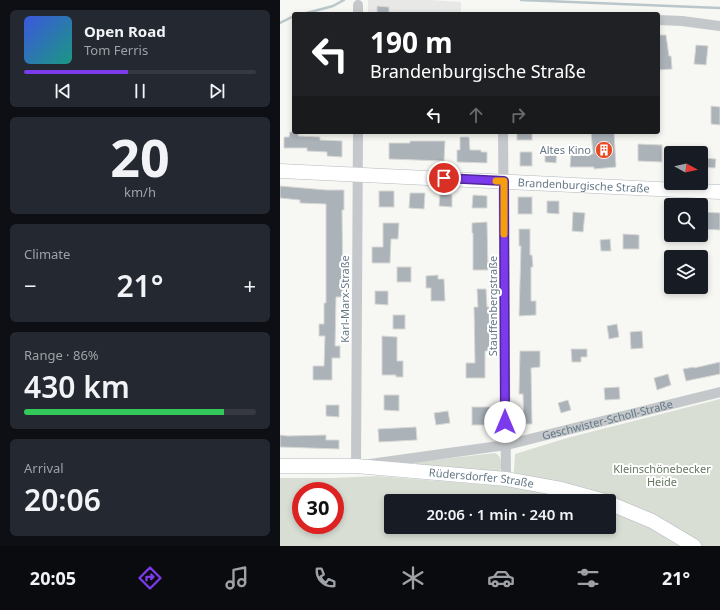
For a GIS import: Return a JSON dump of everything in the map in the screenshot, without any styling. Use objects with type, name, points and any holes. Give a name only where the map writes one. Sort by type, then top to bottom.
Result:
[{"type":"street","points":[[660,20],[682,21],[720,26]]},
{"type":"street","name":"Karl-Marx-Straße","points":[[356,466],[358,134]]},
{"type":"street","name":"Stauffenbergstraße","points":[[503,134],[506,479]]},
{"type":"street","name":"Brandenburgische Straße","points":[[280,171],[720,192]]},
{"type":"street","name":"Geschwister-Scholl-Straße","points":[[280,466],[356,466],[506,445],[720,392]]},
{"type":"street","name":"Rüdersdorfer Straße","points":[[356,466],[506,479],[561,489],[579,494]]},
{"type":"street","points":[[616,505],[652,521],[694,546]]},
{"type":"shaded area","points":[[368,0],[429,0],[461,2],[461,12],[368,12]]},
{"type":"green space","name":"Kleinschönebecker Heide","points":[[720,399],[720,546],[280,546],[280,478],[377,476],[513,487],[515,454],[567,438]]},
{"type":"green space","points":[[495,453],[501,462],[499,473],[415,466],[416,462]]},
{"type":"building","points":[[377,6],[389,7],[389,12],[377,12]]},
{"type":"building","points":[[660,35],[666,35],[669,56],[671,56],[672,69],[660,70]]},
{"type":"building","points":[[696,45],[708,46],[706,65],[694,64]]},
{"type":"building","points":[[711,106],[720,107],[720,125],[711,124]]},
{"type":"building","points":[[290,132],[292,132],[292,134],[298,134],[298,136],[320,137],[320,140],[342,141],[342,157],[327,156],[327,152],[307,151],[307,148],[284,148],[284,137],[289,137]]},
{"type":"building","points":[[517,134],[532,134],[532,140],[517,140]]},
{"type":"building","name":"Altes Kino","points":[[591,134],[614,134],[616,167],[594,169],[594,167],[570,167],[571,153],[593,154]]},
{"type":"building","points":[[460,137],[469,137],[470,150],[481,150],[481,152],[487,152],[487,163],[457,162],[457,150],[460,150]]},
{"type":"building","points":[[410,141],[445,141],[444,161],[389,159],[389,143],[410,143]]},
{"type":"building","points":[[638,144],[662,145],[662,162],[638,161]]},
{"type":"building","points":[[545,146],[557,147],[556,163],[545,162]]},
{"type":"building","points":[[520,152],[532,152],[532,166],[520,166]]},
{"type":"building","points":[[708,158],[716,159],[715,168],[708,168]]},
{"type":"building","points":[[280,186],[344,190],[344,210],[342,210],[343,297],[336,297],[335,346],[340,346],[340,358],[332,358],[332,380],[313,380],[313,366],[324,366],[325,336],[319,336],[319,324],[324,324],[324,303],[326,303],[326,204],[300,203],[300,200],[280,198]]},
{"type":"building","points":[[379,191],[394,191],[394,207],[379,207]]},
{"type":"building","points":[[410,193],[425,193],[424,209],[409,208]]},
{"type":"building","points":[[440,194],[452,195],[452,207],[439,206]]},
{"type":"building","points":[[473,195],[487,196],[487,208],[472,208]]},
{"type":"building","points":[[518,197],[532,197],[532,214],[518,214]]},
{"type":"building","points":[[547,201],[559,201],[559,214],[547,213]]},
{"type":"building","points":[[573,212],[585,213],[583,232],[572,231]]},
{"type":"building","points":[[708,212],[720,213],[720,230],[708,229]]},
{"type":"building","points":[[487,222],[488,270],[473,270],[472,223]]},
{"type":"building","points":[[383,223],[399,223],[398,239],[391,239],[390,263],[372,263],[372,247],[383,247]]},
{"type":"building","points":[[519,229],[530,229],[530,255],[532,255],[533,267],[531,267],[531,301],[536,301],[536,315],[519,316],[521,246],[519,246]]},
{"type":"building","points":[[623,234],[639,235],[639,249],[623,249]]},
{"type":"building","points":[[610,239],[611,251],[601,251],[600,240]]},
{"type":"building","points":[[397,267],[411,267],[411,282],[397,282]]},
{"type":"building","points":[[438,275],[438,279],[444,279],[445,301],[431,301],[431,288],[426,288],[426,276]]},
{"type":"building","points":[[477,289],[486,289],[487,307],[489,307],[490,351],[485,351],[485,378],[466,378],[466,363],[475,363],[474,307],[478,307]]},
{"type":"building","points":[[375,291],[388,291],[388,305],[375,304]]},
{"type":"building","points":[[393,315],[405,315],[405,329],[393,329]]},
{"type":"building","points":[[617,324],[619,337],[609,339],[607,326]]},
{"type":"building","points":[[642,331],[643,348],[631,349],[630,332]]},
{"type":"building","points":[[382,336],[397,337],[397,361],[403,361],[403,377],[396,377],[396,375],[382,375]]},
{"type":"building","points":[[571,349],[587,349],[587,357],[581,357],[581,362],[572,362]]},
{"type":"building","points":[[520,351],[540,351],[540,367],[531,368],[532,424],[524,424],[523,394],[519,394]]},
{"type":"building","points":[[720,362],[720,374],[686,381],[683,369]]},
{"type":"building","points":[[668,374],[671,385],[657,390],[654,378]]},
{"type":"building","points":[[619,387],[620,399],[605,400],[604,388]]},
{"type":"building","points":[[384,395],[399,395],[399,411],[384,410]]},
{"type":"building","points":[[568,400],[571,410],[561,413],[558,403]]},
{"type":"building","points":[[326,405],[339,405],[339,417],[326,416]]},
{"type":"building","points":[[472,407],[490,407],[490,425],[472,425]]},
{"type":"building","points":[[448,411],[450,423],[436,425],[434,413]]},
{"type":"building","points":[[416,427],[417,440],[379,442],[378,429]]},
{"type":"building","points":[[280,435],[326,435],[326,440],[339,440],[339,449],[280,447]]},
{"type":"waterway","points":[[310,12],[333,6],[344,0]]},
{"type":"waterway","points":[[521,0],[720,8]]},
{"type":"waterway","points":[[280,23],[292,17]]},
{"type":"slow traffic","points":[[496,181],[504,181],[504,234]]},
{"type":"place","name":"Altes Kino","points":[[604,150]]},
{"type":"route","points":[[444,178],[504,181],[505,422]]}]
